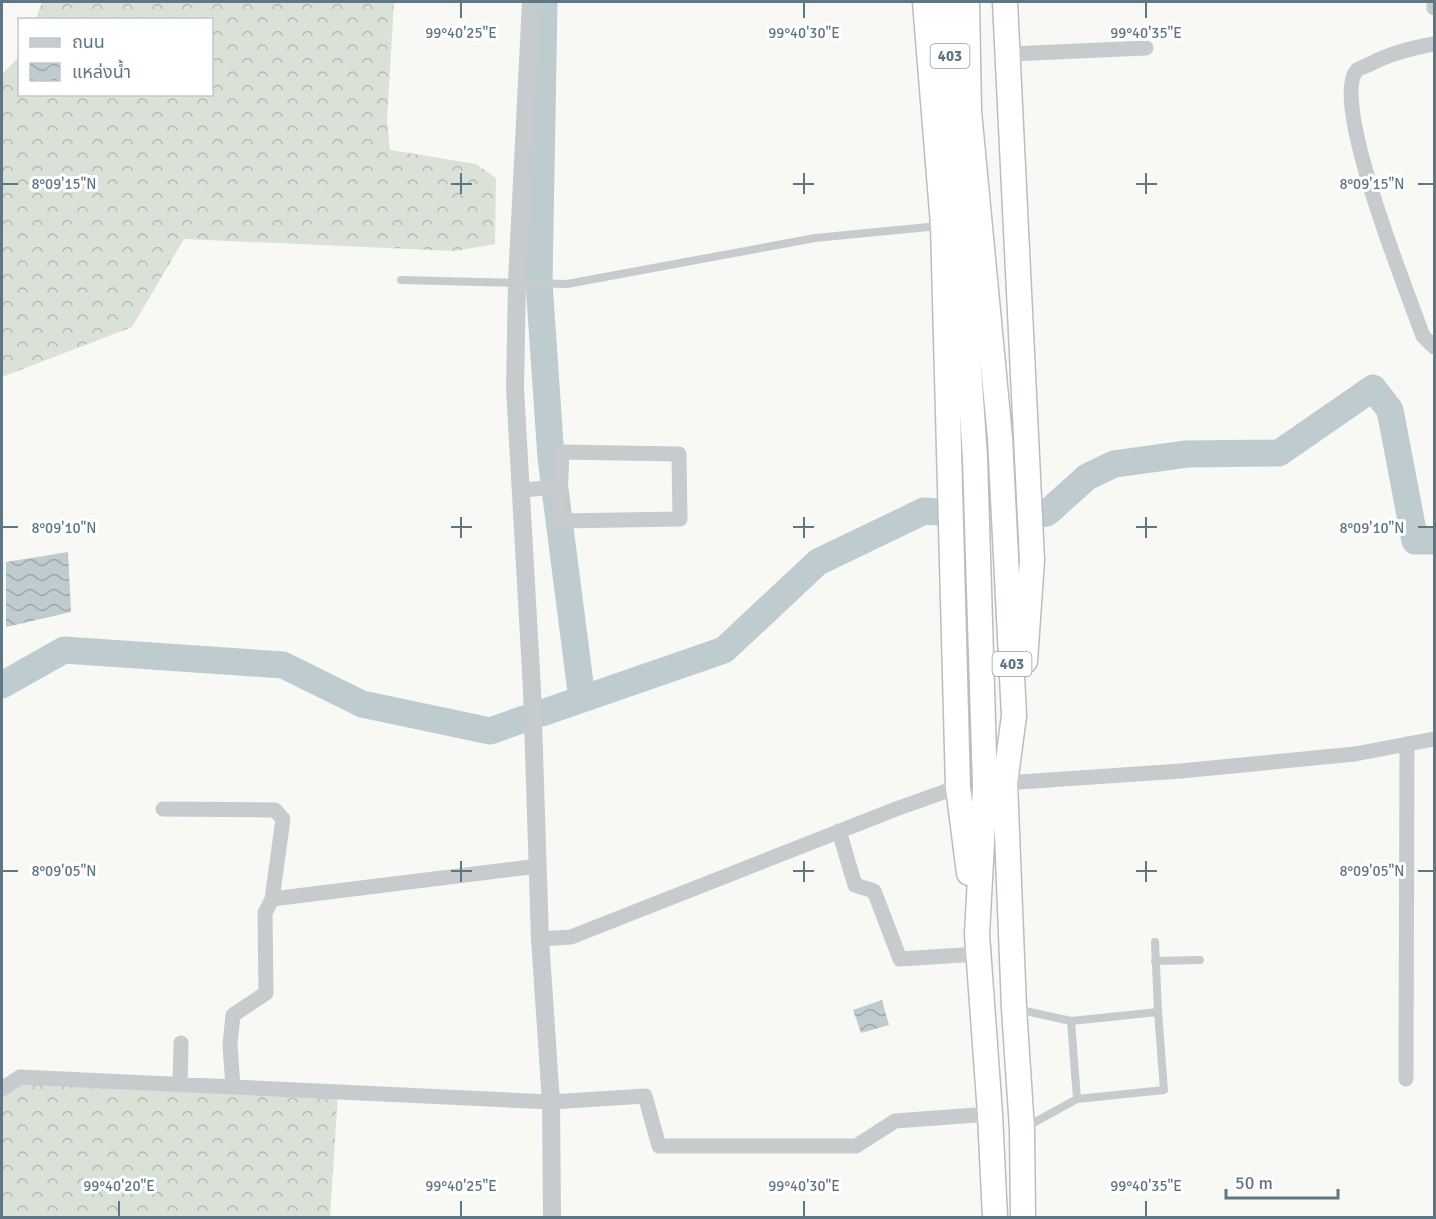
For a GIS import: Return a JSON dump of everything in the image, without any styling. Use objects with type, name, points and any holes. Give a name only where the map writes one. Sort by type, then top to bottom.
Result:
[{"type":"highway","points":[[925,2],[943,225],[958,787],[978,944]]},
{"type":"highway","points":[[938,2],[978,944]]},
{"type":"highway","name":"403","points":[[949,2],[1000,438],[1014,710],[1005,783],[1014,1008],[1022,1129],[1023,1218]]},
{"type":"highway","name":"403","points":[[967,2],[960,111],[975,458],[985,786],[978,944],[995,1218]]},
{"type":"highway","points":[[980,2],[983,111],[1020,563],[1014,710]]},
{"type":"highway","points":[[1005,2],[1032,560],[1023,691],[1014,710]]},
{"type":"street","points":[[531,2],[517,282],[515,388],[532,690],[540,939],[551,1102],[552,1218]]},
{"type":"street","points":[[1434,2],[1434,8]]},
{"type":"street","points":[[1434,44],[1388,54],[1357,70],[1350,87],[1353,117],[1373,199],[1423,336],[1434,347]]},
{"type":"street","points":[[1008,54],[1146,48]]},
{"type":"street","points":[[562,452],[679,454],[680,519],[559,521],[553,487],[562,452]]},
{"type":"street","points":[[521,490],[553,487]]},
{"type":"street","points":[[1005,783],[1181,771],[1355,753],[1434,739]]},
{"type":"street","points":[[1406,1079],[1407,744]]},
{"type":"street","points":[[540,939],[570,937],[839,831],[958,787]]},
{"type":"street","points":[[163,809],[275,810],[283,819],[272,899],[265,913],[266,993],[233,1015],[230,1045],[233,1087]]},
{"type":"street","points":[[839,831],[855,885],[874,891],[900,959],[978,944]]},
{"type":"street","points":[[272,899],[538,866]]},
{"type":"street","points":[[180,1085],[181,1043]]},
{"type":"street","points":[[2,1089],[20,1077],[551,1102],[645,1096],[658,1146],[856,1146],[895,1121],[990,1114]]},
{"type":"lane","points":[[401,280],[567,284],[815,238],[943,225]]},
{"type":"lane","points":[[1022,1129],[1077,1099],[1164,1090],[1155,942]]},
{"type":"lane","points":[[1155,961],[1200,960]]},
{"type":"lane","points":[[1014,1008],[1071,1021],[1158,1012]]},
{"type":"lane","points":[[1071,1021],[1077,1099]]},
{"type":"green space","points":[[42,2],[394,2],[387,121],[390,150],[476,164],[496,178],[495,244],[455,251],[184,239],[132,327],[2,377],[2,74],[18,58],[18,96],[213,96],[213,18],[36,18]]},
{"type":"green space","points":[[20,1077],[338,1093],[330,1217],[2,1218],[2,1089]]},
{"type":"water","points":[[68,552],[71,612],[6,627],[6,562]]},
{"type":"water","points":[[882,1000],[889,1025],[861,1033],[853,1010]]},
{"type":"waterway","points":[[544,2],[539,283],[551,458],[582,699]]},
{"type":"waterway","points":[[1015,517],[1047,513],[1087,477],[1114,464],[1187,454],[1279,453],[1373,388],[1390,410],[1415,541],[1434,541]]},
{"type":"waterway","points":[[542,713],[724,650],[818,562],[924,511],[968,514]]},
{"type":"waterway","points":[[2,685],[64,650],[283,665],[362,704],[490,731],[524,719]]}]
